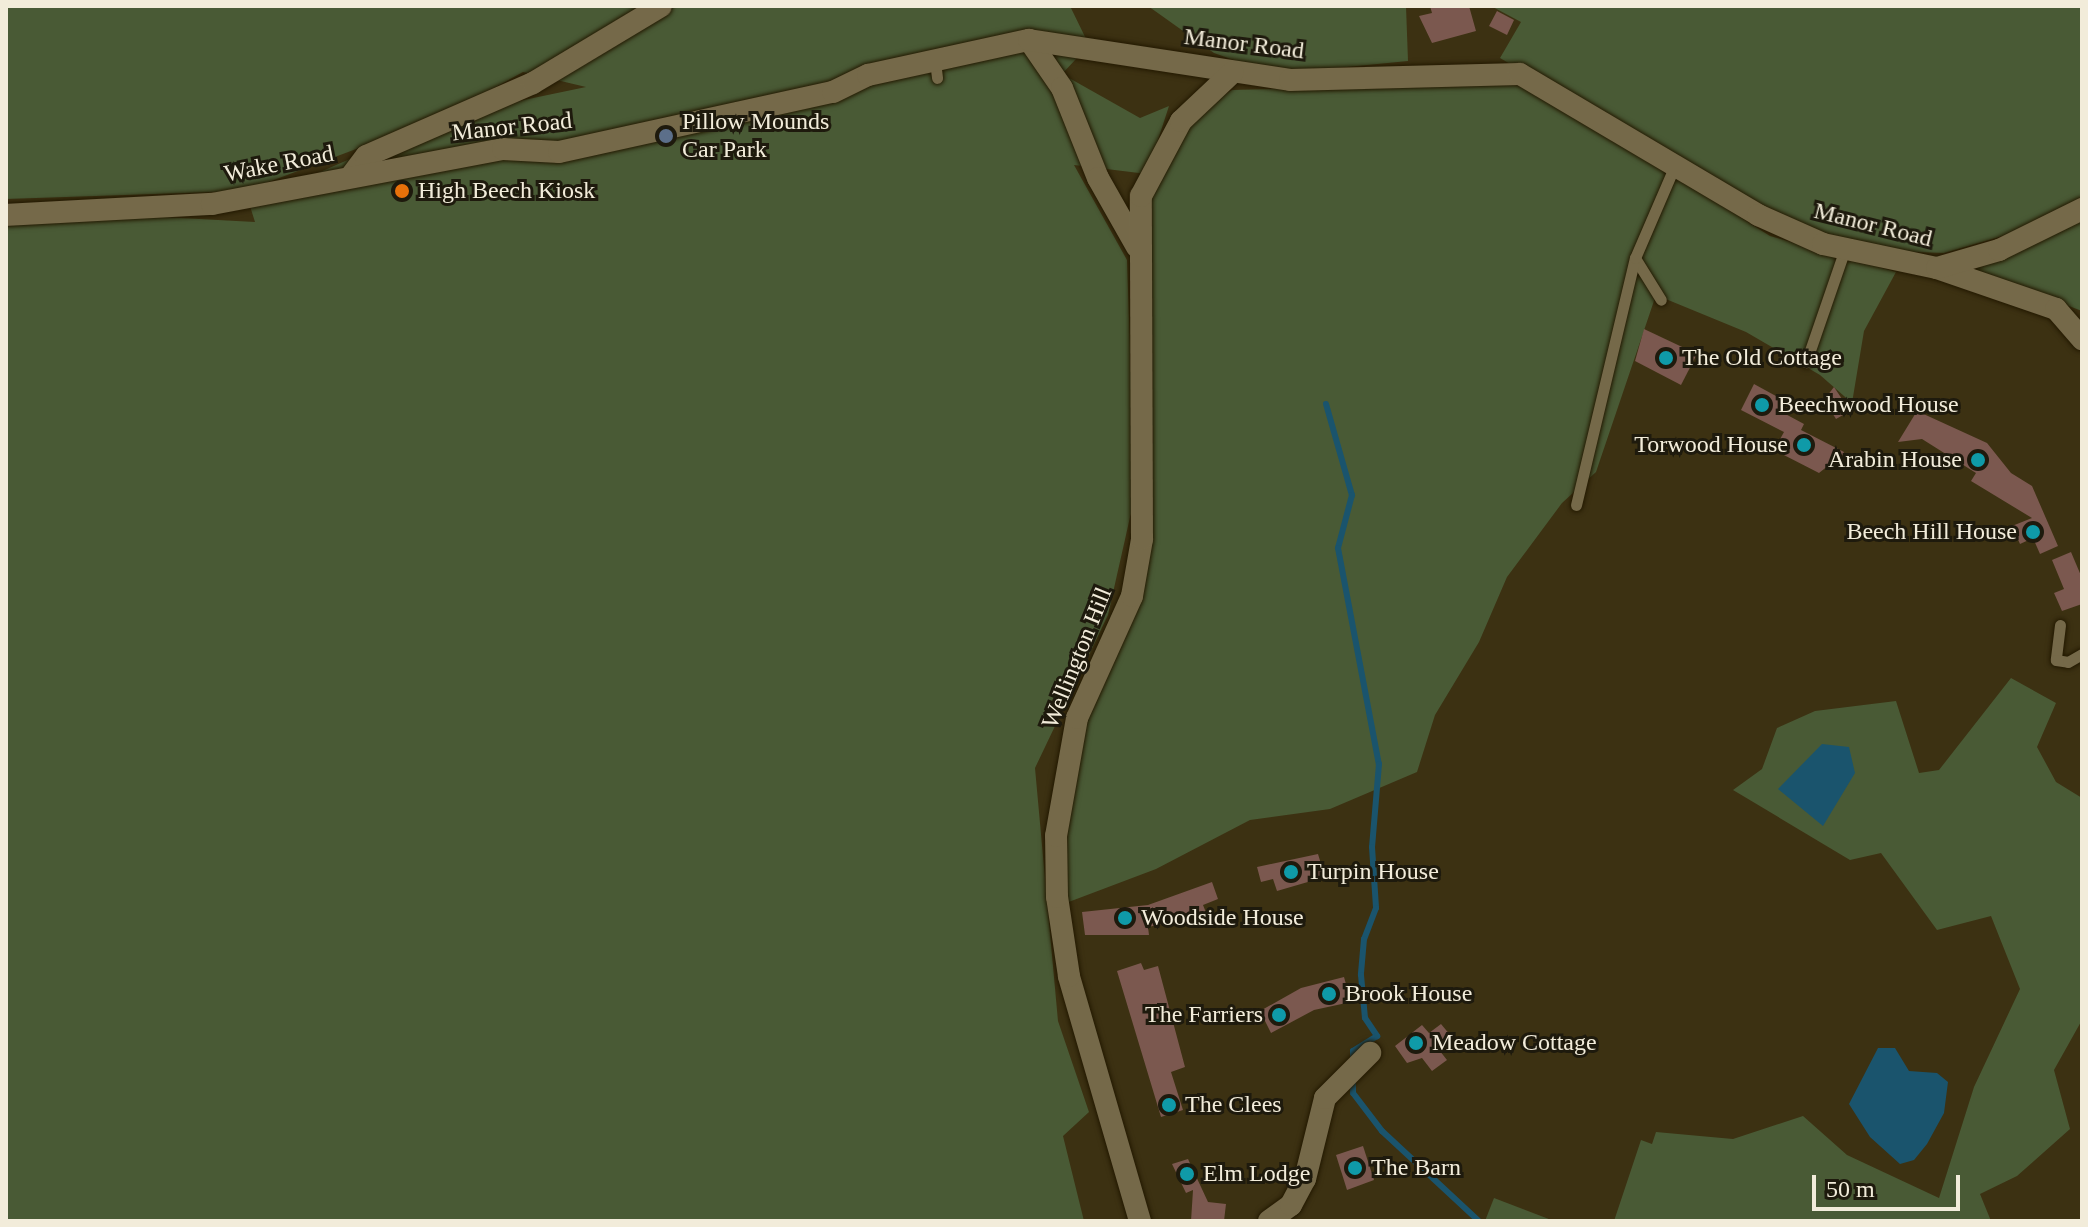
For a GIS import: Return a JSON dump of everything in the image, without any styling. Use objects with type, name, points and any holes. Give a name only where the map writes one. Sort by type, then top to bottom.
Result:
[{"type":"street","name":"Wake Road","points":[[6,215],[212,204],[351,176],[366,156],[533,83],[661,6]]},
{"type":"street","name":"Manor Road","points":[[351,176],[503,149],[559,152],[833,92],[868,75],[936,69],[1029,40],[1290,80],[1520,74],[1758,215],[1845,249],[1937,268],[2082,317]]},
{"type":"street","name":"Wellington Hill","points":[[1029,40],[1062,88],[1098,178],[1137,247],[1142,269],[1142,539],[1132,596],[1077,718],[1065,763],[1056,851],[1069,976],[1140,1221]]},
{"type":"street","name":"Wellington Hill","points":[[1137,247],[1141,196],[1164,144],[1233,72]]},
{"type":"street","points":[[1937,268],[1999,250],[2082,209]]},
{"type":"street","points":[[2056,309],[2082,339]]},
{"type":"street","points":[[1269,1221],[1296,1213],[1325,1098],[1370,1053]]},
{"type":"lane","points":[[1576,505],[1635,258],[1675,165]]},
{"type":"lane","points":[[1806,362],[1845,249]]},
{"type":"lane","points":[[1635,258],[1661,300]]},
{"type":"lane","points":[[2060,625],[2056,660],[2068,662],[2082,654]]},
{"type":"green space","points":[[6,6],[1070,6],[1089,45],[1062,74],[1140,118],[1169,106],[1147,174],[1074,165],[1127,260],[1135,495],[1108,615],[1035,768],[1058,1021],[1089,1112],[1063,1136],[1084,1221],[6,1221],[6,220],[144,216],[255,222],[249,203],[451,115],[586,87],[523,72],[441,117],[245,191],[6,199]]},
{"type":"green space","points":[[1148,6],[1406,6],[1408,61],[1306,71],[1259,69],[1214,53]]},
{"type":"green space","points":[[1491,6],[2082,6],[2082,199],[2013,233],[1944,253],[1883,251],[1801,235],[1500,58],[1521,22]]},
{"type":"green space","points":[[1510,83],[1547,95],[1770,236],[1896,272],[1864,331],[1852,403],[1820,375],[1746,332],[1656,295],[1596,472],[1562,503],[1507,577],[1479,642],[1435,715],[1417,772],[1330,809],[1250,820],[1156,869],[1066,903],[1069,761],[1142,576],[1149,179],[1208,104],[1232,90]]},
{"type":"green space","points":[[2082,216],[2082,311],[1966,267]]},
{"type":"green space","points":[[2011,678],[2056,703],[2037,747],[2056,782],[2082,798],[2082,1020],[2054,1070],[2070,1129],[2017,1176],[1980,1194],[1991,1221],[1614,1221],[1641,1140],[1652,1144],[1656,1132],[1733,1139],[1803,1116],[1847,1155],[1939,1198],[1974,1087],[2020,989],[1991,916],[1937,930],[1881,853],[1850,860],[1733,790],[1762,769],[1777,728],[1815,711],[1896,701],[1919,773],[1939,770]]},
{"type":"green space","points":[[1494,1198],[1554,1221],[1485,1221]]},
{"type":"water","points":[[1822,744],[1849,747],[1855,773],[1823,826],[1778,789]]},
{"type":"water","points":[[1878,1048],[1895,1048],[1909,1071],[1937,1073],[1948,1082],[1944,1113],[1927,1144],[1914,1160],[1900,1164],[1870,1137],[1849,1104]]},
{"type":"building","points":[[1430,6],[1469,6],[1476,31],[1432,43],[1419,16],[1432,13]]},
{"type":"building","points":[[1497,11],[1514,20],[1507,35],[1489,26]]},
{"type":"building","name":"The Old Cottage","points":[[1644,329],[1697,354],[1681,385],[1635,361]]},
{"type":"building","points":[[1754,384],[1783,400],[1778,410],[1804,424],[1801,430],[1844,452],[1836,468],[1829,465],[1819,473],[1774,450],[1784,432],[1741,410]]},
{"type":"building","points":[[1834,387],[1850,411],[1836,419],[1824,400]]},
{"type":"building","name":"Arabin House","points":[[1917,411],[1987,443],[2011,473],[2032,486],[2058,546],[2040,554],[2033,538],[2020,544],[2012,526],[2032,518],[1971,481],[1976,473],[1922,439],[1898,442]]},
{"type":"building","points":[[2071,552],[2082,578],[2082,604],[2062,611],[2054,593],[2064,589],[2052,560]]},
{"type":"building","name":"Turpin House","points":[[1318,854],[1325,877],[1277,891],[1273,879],[1261,882],[1257,867]]},
{"type":"building","name":"Woodside House","points":[[1212,882],[1218,899],[1203,905],[1207,915],[1148,927],[1149,935],[1085,935],[1082,912],[1148,905]]},
{"type":"building","points":[[1141,963],[1144,970],[1158,966],[1185,1067],[1171,1072],[1183,1110],[1161,1117],[1117,971]]},
{"type":"building","points":[[1344,977],[1351,1002],[1314,1010],[1271,1033],[1260,1011],[1301,988]]},
{"type":"building","name":"Meadow Cottage","points":[[1441,1024],[1451,1036],[1436,1046],[1447,1060],[1432,1071],[1422,1058],[1407,1063],[1395,1046],[1422,1025],[1429,1033]]},
{"type":"building","name":"The Barn","points":[[1363,1146],[1374,1180],[1347,1190],[1336,1155]]},
{"type":"building","points":[[1188,1159],[1208,1202],[1226,1204],[1224,1221],[1191,1221],[1193,1190],[1186,1193],[1172,1164]]},
{"type":"waterway","points":[[1326,404],[1352,495],[1338,548],[1379,764],[1372,847],[1376,908],[1364,939],[1361,975],[1365,1018],[1377,1036],[1353,1051],[1353,1059]]},
{"type":"waterway","points":[[1353,1079],[1353,1093],[1382,1131],[1479,1221]]},
{"type":"place","name":"Pillow Mounds Car Park","points":[[666,136]]},
{"type":"place","name":"High Beech Kiosk","points":[[402,191]]},
{"type":"place","name":"The Old Cottage","points":[[1666,358]]},
{"type":"place","name":"Beechwood House","points":[[1762,405]]},
{"type":"place","name":"Torwood House","points":[[1804,445]]},
{"type":"place","name":"Arabin House","points":[[1978,460]]},
{"type":"place","name":"Beech Hill House","points":[[2033,532]]},
{"type":"place","name":"Turpin House","points":[[1291,872]]},
{"type":"place","name":"Woodside House","points":[[1125,918]]},
{"type":"place","name":"Brook House","points":[[1329,994]]},
{"type":"place","name":"The Farriers","points":[[1279,1015]]},
{"type":"place","name":"Meadow Cottage","points":[[1416,1043]]},
{"type":"place","name":"The Clees","points":[[1169,1105]]},
{"type":"place","name":"The Barn","points":[[1355,1168]]},
{"type":"place","name":"Elm Lodge","points":[[1187,1174]]}]
